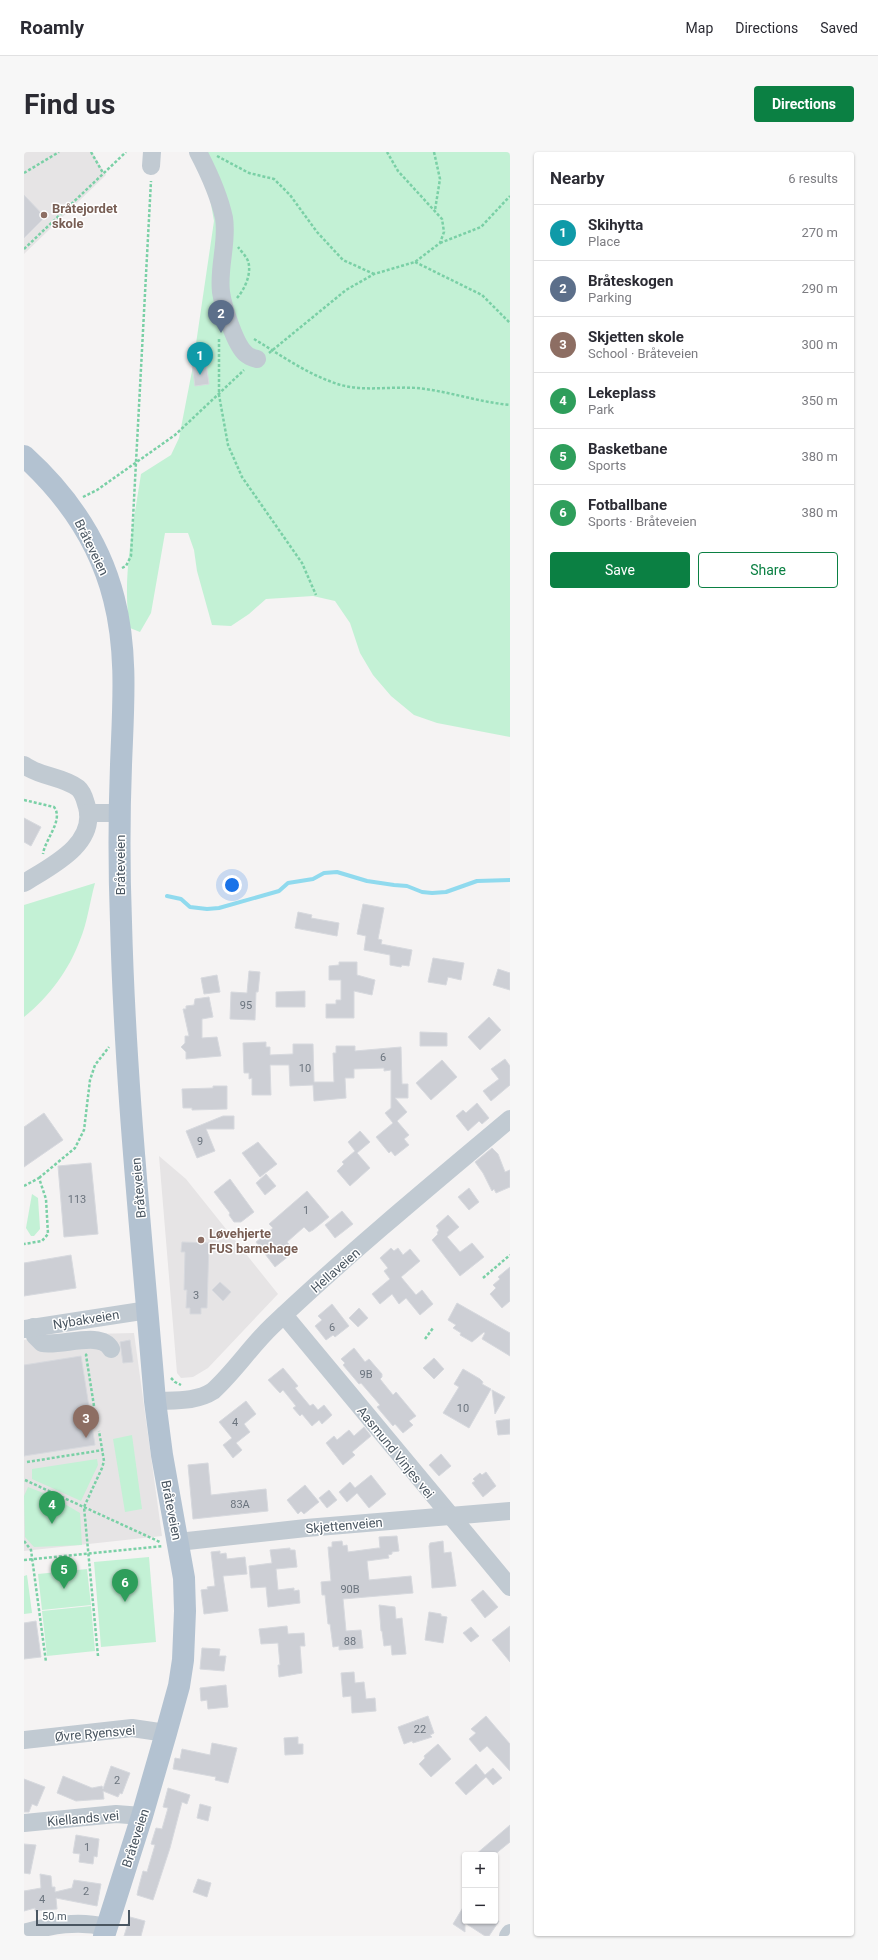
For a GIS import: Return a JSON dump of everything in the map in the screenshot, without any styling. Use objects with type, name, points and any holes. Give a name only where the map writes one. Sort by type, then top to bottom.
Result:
[{"type":"main road","name":"Bråteveien","points":[[24,456],[50,481],[76,514],[100,557],[115,601],[123,649],[124,666],[120,813],[120,902],[124,1005],[155,1401],[172,1544],[185,1594],[184,1660],[179,1686],[142,1816],[105,1932]]},
{"type":"street","points":[[198,152],[219,198],[225,231],[221,291],[224,302],[237,340],[245,354],[257,359]]},
{"type":"street","points":[[24,765],[69,782],[80,789],[84,797],[88,813],[83,835],[74,848],[24,883]]},
{"type":"street","points":[[88,813],[120,813]]},
{"type":"street","name":"Hellaveien","points":[[155,1401],[193,1399],[206,1396],[213,1391],[258,1341],[284,1315],[444,1174],[510,1119]]},
{"type":"street","name":"Nybakveien","points":[[29,1328],[148,1310]]},
{"type":"street","name":"Aasmund Vinjes vei","points":[[284,1315],[449,1516],[510,1587]]},
{"type":"street","points":[[29,1328],[42,1343],[57,1344],[92,1339],[109,1344],[111,1349]]},
{"type":"street","name":"Skjettenveien","points":[[172,1544],[306,1528],[510,1511]]},
{"type":"street","name":"Øvre Ryensvei","points":[[24,1740],[132,1728],[166,1733]]},
{"type":"street","name":"Kiellands vei","points":[[24,1823],[116,1814],[142,1816]]},
{"type":"street","points":[[25,1933],[51,1926],[79,1923],[92,1924],[105,1932]]},
{"type":"street","points":[[508,1936],[510,1932]]},
{"type":"path","points":[[24,173],[59,152]]},
{"type":"path","points":[[92,152],[103,173]]},
{"type":"path","points":[[24,249],[126,152]]},
{"type":"path","points":[[387,152],[398,171],[442,219],[444,232],[440,243]]},
{"type":"path","points":[[434,152],[440,179],[435,210]]},
{"type":"path","points":[[216,156],[249,173],[274,179],[290,195],[317,232],[343,260],[374,274]]},
{"type":"path","points":[[122,568],[128,563],[131,556],[152,159]]},
{"type":"path","points":[[510,196],[481,227],[440,243],[416,262],[374,274],[346,290],[274,351],[290,361],[332,382],[360,388],[417,388],[492,404],[510,405]]},
{"type":"path","points":[[224,302],[238,297],[247,282],[249,271],[248,260],[225,231]]},
{"type":"path","points":[[416,262],[482,295],[510,323]]},
{"type":"path","points":[[220,333],[219,395],[228,445],[242,477],[302,563],[316,595]]},
{"type":"path","points":[[83,497],[97,490],[175,435],[219,395]]},
{"type":"path","points":[[79,493],[87,502]]},
{"type":"path","points":[[120,562],[125,575]]},
{"type":"path","points":[[24,800],[54,807],[57,811],[57,820],[43,850],[42,860]]},
{"type":"path","points":[[24,1186],[39,1178],[75,1148],[84,1130],[90,1080],[95,1065],[112,1044]]},
{"type":"path","points":[[24,1244],[42,1241],[48,1234],[46,1199],[39,1178]]},
{"type":"path","points":[[483,1278],[510,1255]]},
{"type":"path","points":[[425,1339],[433,1328]]},
{"type":"path","points":[[94,1406],[86,1355],[88,1352],[111,1349]]},
{"type":"path","points":[[169,1374],[175,1382],[186,1385]]},
{"type":"path","points":[[98,1656],[84,1507],[104,1461],[99,1431]]},
{"type":"path","points":[[26,1462],[102,1450]]},
{"type":"path","points":[[25,1480],[155,1539],[172,1544]]},
{"type":"path","points":[[24,1541],[31,1550],[46,1662]]},
{"type":"path","points":[[24,1560],[172,1544]]},
{"type":"shaded area","name":"Bråtejordet skole","points":[[24,152],[92,152],[106,175],[24,254]]},
{"type":"shaded area","name":"Løvehjerte FUS barnehage","points":[[159,1156],[186,1179],[278,1294],[208,1368],[193,1377],[181,1378],[177,1373]]},
{"type":"shaded area","points":[[134,1333],[162,1536],[24,1551],[24,1340],[52,1335]]},
{"type":"green space","points":[[197,152],[510,152],[510,737],[437,723],[414,715],[391,696],[373,675],[360,653],[350,623],[335,601],[313,596],[266,599],[249,614],[231,626],[212,625],[197,571],[194,550],[188,533],[165,533],[151,613],[140,632],[130,628],[127,591],[128,571],[132,531],[141,474],[171,455],[179,438],[192,371],[214,221],[209,193]]},
{"type":"green space","points":[[95,883],[87,920],[70,962],[50,992],[24,1017],[24,905]]},
{"type":"green space","points":[[32,1194],[38,1198],[40,1229],[34,1236],[31,1236],[26,1228]]},
{"type":"green space","points":[[132,1435],[142,1509],[125,1512],[113,1439]]},
{"type":"green space","points":[[97,1459],[98,1465],[81,1501],[32,1479],[32,1469]]},
{"type":"green space","points":[[28,1487],[51,1496],[80,1513],[82,1545],[34,1547],[25,1537],[24,1496]]},
{"type":"green space","points":[[149,1557],[156,1642],[101,1647],[94,1562]]},
{"type":"green space","points":[[87,1569],[91,1605],[42,1610],[38,1574]]},
{"type":"green space","points":[[27,1575],[32,1613],[24,1614],[24,1576]]},
{"type":"green space","points":[[91,1606],[95,1651],[47,1656],[42,1611]]},
{"type":"building","points":[[24,195],[45,217],[24,238]]},
{"type":"building","points":[[206,363],[209,384],[195,386],[192,365]]},
{"type":"building","points":[[24,818],[41,827],[31,846],[24,842]]},
{"type":"building","points":[[363,904],[384,908],[378,939],[382,940],[381,944],[412,950],[409,966],[402,965],[401,967],[390,965],[390,955],[364,950],[366,936],[357,934]]},
{"type":"building","points":[[298,912],[312,915],[311,918],[339,923],[337,936],[295,928]]},
{"type":"building","points":[[433,958],[464,963],[461,980],[448,977],[446,985],[428,982]]},
{"type":"building","points":[[339,962],[357,962],[357,975],[375,980],[372,995],[354,991],[354,1018],[326,1018],[326,1004],[336,1004],[336,1000],[341,1000],[341,980],[329,980],[329,966],[339,965]]},
{"type":"building","points":[[498,969],[510,973],[510,990],[493,985]]},
{"type":"building","points":[[249,971],[260,972],[258,992],[256,992],[255,1020],[230,1019],[231,992],[247,993]]},
{"type":"building","points":[[217,975],[220,992],[204,994],[201,978]]},
{"type":"building","points":[[305,991],[305,1007],[276,1007],[276,992]]},
{"type":"building","points":[[209,997],[213,1017],[202,1019],[202,1038],[217,1037],[221,1056],[186,1059],[186,1052],[181,1047],[185,1043],[185,1036],[189,1036],[183,1009],[186,1009],[186,1006],[194,1005],[195,999]]},
{"type":"building","points":[[489,1017],[501,1030],[480,1050],[468,1037]]},
{"type":"building","points":[[420,1032],[447,1033],[447,1046],[420,1046]]},
{"type":"building","points":[[266,1042],[266,1047],[270,1047],[270,1055],[293,1054],[293,1044],[313,1044],[314,1082],[334,1082],[333,1053],[336,1053],[336,1046],[355,1046],[355,1051],[401,1047],[402,1084],[408,1084],[408,1098],[395,1098],[407,1112],[397,1121],[409,1135],[404,1139],[409,1145],[395,1156],[391,1151],[389,1153],[376,1137],[393,1123],[385,1113],[391,1108],[391,1070],[384,1071],[384,1068],[354,1069],[354,1078],[345,1078],[346,1098],[314,1101],[313,1085],[290,1086],[289,1065],[270,1065],[271,1095],[252,1095],[252,1078],[249,1079],[249,1073],[244,1073],[243,1043]]},
{"type":"building","points":[[505,1059],[510,1066],[510,1085],[491,1101],[483,1091],[499,1079],[491,1069]]},
{"type":"building","points":[[442,1060],[457,1077],[431,1100],[416,1083]]},
{"type":"building","points":[[213,1086],[227,1086],[227,1109],[192,1110],[192,1108],[183,1108],[182,1089],[213,1088]]},
{"type":"building","points":[[477,1103],[489,1118],[482,1124],[479,1121],[468,1131],[456,1116],[463,1110],[466,1113]]},
{"type":"building","points":[[44,1113],[63,1140],[24,1167],[24,1127]]},
{"type":"building","points":[[223,1116],[234,1116],[234,1129],[206,1129],[215,1151],[197,1158],[186,1131]]},
{"type":"building","points":[[360,1131],[370,1142],[357,1153],[370,1168],[350,1186],[337,1171],[344,1164],[342,1162],[355,1151],[348,1142]]},
{"type":"building","points":[[258,1142],[277,1164],[260,1177],[242,1153]]},
{"type":"building","points":[[492,1148],[498,1154],[505,1172],[510,1170],[510,1187],[496,1193],[494,1189],[492,1191],[483,1173],[475,1162]]},
{"type":"building","points":[[91,1163],[98,1234],[64,1237],[58,1166]]},
{"type":"building","points":[[266,1174],[276,1186],[265,1195],[256,1183]]},
{"type":"building","points":[[230,1179],[254,1212],[241,1222],[234,1222],[229,1215],[230,1213],[214,1192]]},
{"type":"building","points":[[469,1188],[479,1202],[469,1210],[458,1197]]},
{"type":"building","points":[[307,1191],[329,1217],[309,1232],[304,1227],[287,1242],[295,1251],[275,1267],[256,1242],[273,1228],[269,1224]]},
{"type":"building","points":[[342,1211],[353,1224],[335,1238],[325,1225]]},
{"type":"building","points":[[448,1215],[459,1227],[447,1237],[460,1252],[472,1243],[484,1257],[460,1276],[432,1240],[438,1234],[437,1233],[439,1230],[436,1226]]},
{"type":"building","points":[[182,1242],[209,1243],[207,1308],[201,1308],[201,1314],[190,1314],[190,1308],[186,1308],[187,1290],[184,1290],[185,1252],[181,1252]]},
{"type":"building","points":[[391,1248],[394,1251],[398,1248],[403,1255],[410,1249],[420,1261],[401,1277],[416,1295],[422,1290],[433,1304],[420,1315],[406,1298],[399,1304],[392,1294],[380,1304],[372,1294],[390,1279],[384,1271],[388,1268],[380,1258]]},
{"type":"building","points":[[71,1255],[76,1288],[24,1296],[24,1263]]},
{"type":"building","points":[[510,1267],[510,1301],[502,1308],[490,1294],[496,1288],[493,1285],[500,1279],[498,1277]]},
{"type":"building","points":[[220,1282],[231,1292],[223,1301],[212,1290]]},
{"type":"building","points":[[457,1303],[510,1333],[510,1356],[482,1339],[485,1333],[484,1332],[472,1342],[460,1335],[461,1333],[453,1328],[456,1325],[448,1320]]},
{"type":"building","points":[[332,1304],[349,1326],[335,1337],[333,1335],[326,1340],[315,1326],[322,1320],[318,1316]]},
{"type":"building","points":[[359,1308],[368,1318],[358,1327],[349,1318]]},
{"type":"building","points":[[130,1340],[133,1362],[123,1363],[120,1342]]},
{"type":"building","points":[[354,1348],[365,1362],[369,1359],[382,1374],[380,1379],[393,1395],[396,1392],[416,1416],[409,1421],[413,1425],[403,1433],[395,1424],[393,1426],[377,1407],[380,1405],[343,1365],[345,1363],[341,1359]]},
{"type":"building","points":[[81,1356],[95,1445],[24,1456],[24,1365]]},
{"type":"building","points":[[434,1358],[444,1369],[434,1379],[423,1368]]},
{"type":"building","points":[[283,1368],[298,1386],[295,1388],[310,1406],[313,1404],[318,1410],[324,1405],[332,1415],[322,1424],[319,1420],[312,1426],[302,1414],[300,1416],[293,1408],[296,1406],[283,1390],[280,1393],[268,1380]]},
{"type":"building","points":[[463,1369],[480,1379],[483,1382],[482,1384],[491,1389],[469,1428],[443,1413],[459,1387],[454,1384]]},
{"type":"building","points":[[492,1390],[505,1397],[495,1414]]},
{"type":"building","points":[[246,1401],[256,1414],[244,1424],[250,1432],[236,1443],[242,1450],[233,1458],[223,1445],[232,1438],[219,1422]]},
{"type":"building","points":[[510,1419],[510,1434],[498,1435],[496,1421]]},
{"type":"building","points":[[364,1427],[371,1436],[352,1452],[355,1455],[343,1465],[326,1443],[334,1436],[337,1440],[349,1430],[354,1436]]},
{"type":"building","points":[[441,1454],[451,1466],[439,1476],[429,1465]]},
{"type":"building","points":[[208,1463],[211,1495],[266,1489],[268,1511],[193,1519],[188,1465]]},
{"type":"building","points":[[486,1472],[496,1486],[483,1497],[472,1483],[475,1481],[473,1479],[480,1473],[482,1475]]},
{"type":"building","points":[[371,1475],[386,1494],[369,1508],[357,1493],[347,1502],[339,1492],[350,1482],[355,1488]]},
{"type":"building","points":[[305,1485],[319,1502],[304,1514],[301,1511],[298,1514],[287,1500]]},
{"type":"building","points":[[329,1490],[337,1500],[327,1508],[319,1498]]},
{"type":"building","points":[[397,1536],[399,1551],[392,1552],[392,1554],[388,1555],[389,1558],[367,1561],[369,1580],[411,1576],[413,1593],[343,1599],[346,1631],[361,1630],[363,1648],[339,1650],[339,1646],[333,1647],[330,1624],[328,1624],[325,1595],[322,1595],[321,1582],[331,1581],[328,1547],[332,1547],[332,1542],[342,1541],[343,1546],[347,1545],[348,1552],[380,1548],[379,1537]]},
{"type":"building","points":[[443,1541],[444,1553],[451,1552],[456,1586],[432,1588],[429,1546],[430,1543]]},
{"type":"building","points":[[290,1548],[290,1550],[295,1550],[297,1567],[276,1569],[278,1590],[294,1588],[294,1591],[299,1590],[300,1603],[268,1607],[266,1587],[251,1588],[249,1566],[272,1563],[270,1550]]},
{"type":"building","points":[[220,1551],[220,1554],[226,1553],[227,1559],[245,1557],[247,1574],[223,1576],[228,1611],[204,1614],[201,1590],[208,1589],[207,1587],[215,1586],[211,1552]]},
{"type":"building","points":[[483,1590],[498,1607],[485,1618],[471,1600]]},
{"type":"building","points":[[379,1605],[395,1607],[396,1619],[402,1618],[406,1654],[392,1655],[391,1645],[384,1646]]},
{"type":"building","points":[[429,1612],[441,1614],[441,1616],[447,1617],[443,1643],[425,1640]]},
{"type":"building","points":[[36,1621],[41,1657],[24,1659],[24,1623]]},
{"type":"building","points":[[287,1626],[288,1634],[304,1633],[305,1646],[300,1646],[302,1673],[279,1677],[278,1665],[280,1665],[278,1643],[261,1644],[259,1629]]},
{"type":"building","points":[[510,1626],[510,1662],[492,1640]]},
{"type":"building","points":[[471,1627],[479,1636],[471,1642],[463,1633]]},
{"type":"building","points":[[202,1648],[220,1649],[219,1656],[226,1656],[224,1671],[200,1669]]},
{"type":"building","points":[[354,1672],[355,1683],[364,1682],[366,1699],[375,1698],[376,1711],[352,1713],[351,1696],[343,1697],[341,1673]]},
{"type":"building","points":[[226,1685],[228,1707],[208,1709],[207,1700],[201,1701],[200,1688]]},
{"type":"building","points":[[428,1716],[434,1733],[430,1735],[432,1737],[413,1743],[412,1741],[404,1744],[398,1727]]},
{"type":"building","points":[[486,1716],[510,1744],[510,1771],[487,1746],[480,1752],[469,1739],[476,1733],[471,1729]]},
{"type":"building","points":[[298,1737],[298,1744],[303,1744],[303,1754],[285,1755],[284,1738]]},
{"type":"building","points":[[212,1743],[237,1748],[228,1783],[215,1780],[216,1777],[173,1769],[175,1758],[180,1759],[182,1749],[210,1755]]},
{"type":"building","points":[[438,1744],[451,1759],[431,1777],[419,1764],[425,1758],[424,1756]]},
{"type":"building","points":[[476,1764],[485,1775],[493,1768],[502,1778],[493,1785],[486,1777],[466,1795],[455,1783]]},
{"type":"building","points":[[111,1766],[130,1773],[122,1794],[120,1793],[118,1797],[103,1791],[104,1799],[76,1801],[57,1793],[63,1776],[92,1788],[102,1786],[103,1789]]},
{"type":"building","points":[[24,1779],[45,1787],[37,1806],[32,1804],[29,1812],[24,1812]]},
{"type":"building","points":[[168,1788],[190,1795],[187,1804],[182,1802],[170,1848],[153,1900],[137,1895],[143,1871],[147,1872],[155,1845],[151,1844],[156,1828],[162,1829],[168,1808],[163,1807]]},
{"type":"building","points":[[200,1804],[211,1807],[208,1821],[197,1818]]},
{"type":"building","points":[[510,1825],[510,1842],[498,1852],[478,1852]]},
{"type":"building","points":[[76,1835],[99,1839],[97,1857],[94,1856],[93,1864],[79,1862],[80,1854],[73,1853]]},
{"type":"building","points":[[24,1844],[36,1845],[30,1874],[24,1873]]},
{"type":"building","points":[[40,1874],[51,1876],[52,1887],[55,1887],[55,1892],[72,1888],[74,1880],[101,1884],[97,1906],[56,1898],[57,1909],[35,1911],[35,1908],[24,1911],[24,1891],[41,1888]]},
{"type":"building","points":[[198,1879],[211,1883],[207,1897],[193,1892]]},
{"type":"building","points":[[462,1909],[462,1924],[465,1924],[465,1932],[453,1924]]},
{"type":"building","points":[[130,1917],[145,1921],[141,1936],[124,1936]]},
{"type":"building","points":[[467,1924],[497,1924],[489,1936],[485,1936]]},
{"type":"waterway","points":[[167,896],[181,899],[190,907],[207,909],[219,908],[279,891],[288,883],[313,879],[324,873],[337,872],[367,881],[407,886],[422,892],[432,893],[446,892],[477,881],[510,880]]},
{"type":"place","name":"Bråtejordet skole","points":[[44,215]]},
{"type":"place","name":"Bråteskogen","points":[[221,333]]},
{"type":"place","name":"Skihytta","points":[[200,375]]},
{"type":"place","name":"Løvehjerte FUS barnehage","points":[[201,1240]]},
{"type":"place","name":"Skjetten skole","points":[[86,1438]]},
{"type":"place","name":"Lekeplass","points":[[52,1524]]},
{"type":"place","name":"Basketbane","points":[[64,1589]]},
{"type":"place","name":"Fotballbane","points":[[125,1602]]}]
